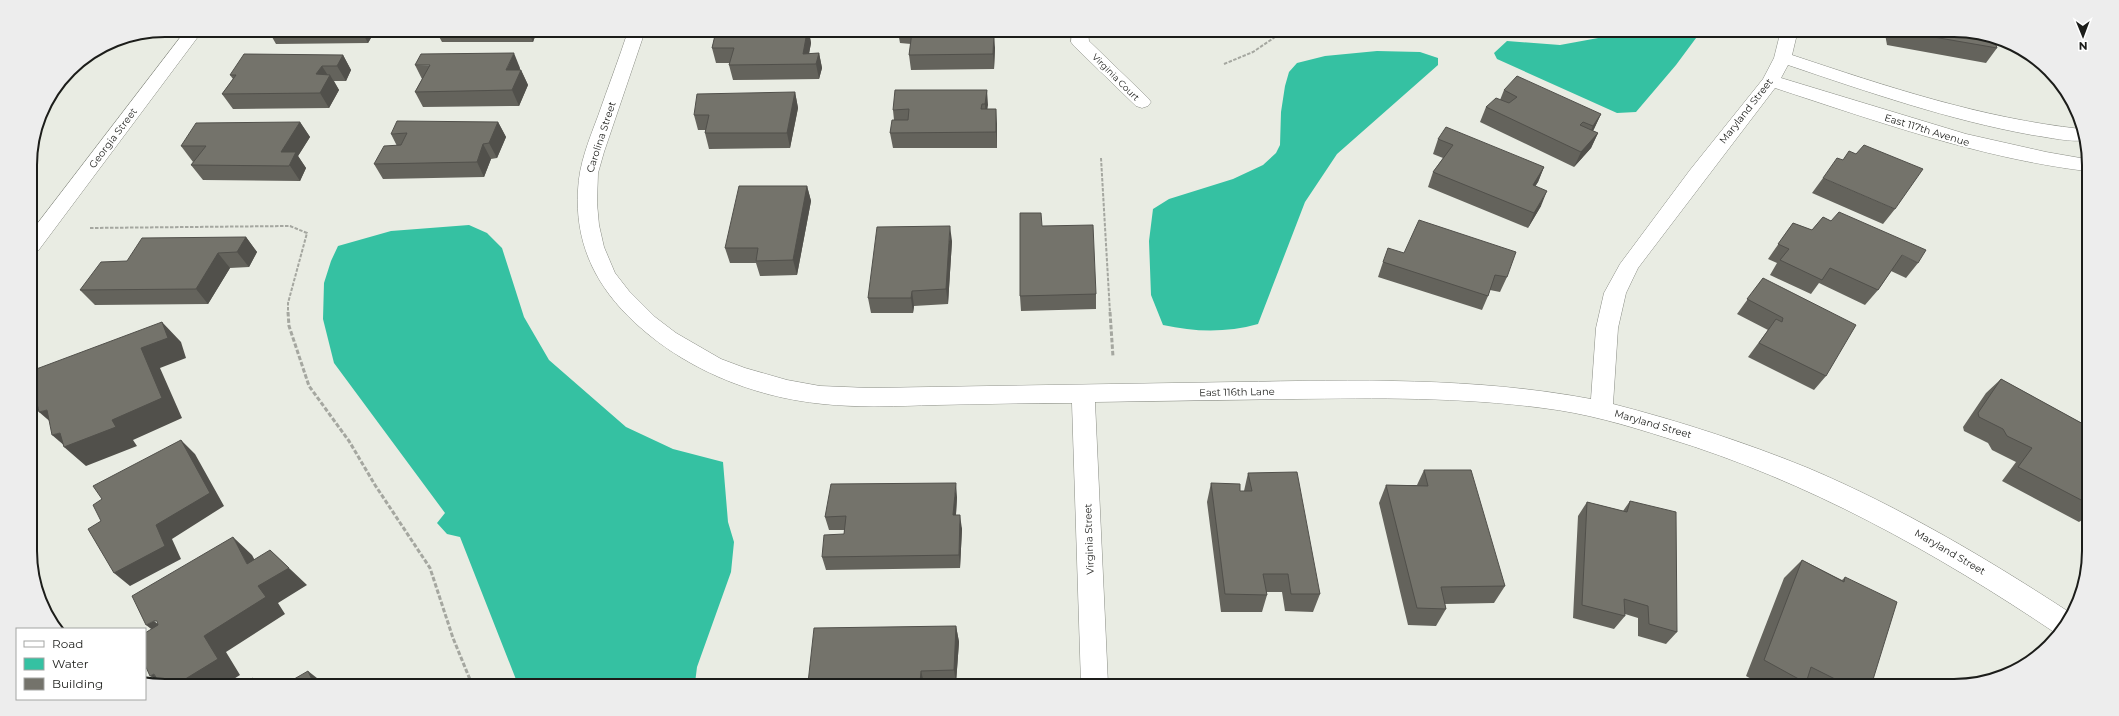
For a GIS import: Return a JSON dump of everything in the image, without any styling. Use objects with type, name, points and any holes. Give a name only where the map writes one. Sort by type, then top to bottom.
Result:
[{"type":"street","name":"Georgia Street","points":[[37,238],[190,37]]},
{"type":"street","name":"Carolina Street","points":[[635,37],[594,153],[588,178],[586,205],[589,227],[593,246],[602,270],[618,293],[638,314],[659,332],[684,350],[714,366],[763,383],[814,394],[870,397]]},
{"type":"street","name":"Virginia Court","points":[[1080,37],[1080,42],[1142,102]]},
{"type":"street","name":"Maryland Street","points":[[1789,37],[1783,58],[1771,81],[1630,264],[1615,293],[1607,328],[1601,410],[1654,424],[1733,449],[1827,487],[1928,539],[2003,583],[2060,621]]},
{"type":"street","points":[[1783,58],[1957,113],[2032,129],[2078,134]]},
{"type":"street","name":"East 117th Avenue","points":[[1771,81],[1932,133],[1977,145],[2082,164]]},
{"type":"street","name":"East 116th Lane","points":[[870,397],[1364,390],[1453,391],[1544,399],[1601,410]]},
{"type":"street","name":"Virginia Street","points":[[1083,394],[1095,679]]},
{"type":"path","points":[[1224,64],[1252,52],[1275,37]]},
{"type":"path","points":[[1101,158],[1113,357]]},
{"type":"path","points":[[90,228],[290,226],[307,234],[288,303],[289,326],[309,386],[349,440],[375,485],[430,568],[452,638],[470,679]]},
{"type":"water","points":[[1604,37],[1697,37],[1676,65],[1636,112],[1617,113],[1497,59],[1494,53],[1507,41],[1560,45]]},
{"type":"water","points":[[1377,51],[1420,52],[1438,58],[1438,65],[1337,154],[1305,202],[1258,324],[1222,330],[1187,329],[1163,325],[1151,295],[1149,241],[1153,209],[1169,199],[1233,179],[1263,165],[1276,153],[1280,145],[1281,112],[1285,86],[1289,72],[1297,63],[1325,56]]},
{"type":"water","points":[[469,225],[487,233],[502,248],[524,317],[549,360],[626,427],[673,449],[723,462],[728,522],[734,542],[731,572],[697,667],[696,679],[516,679],[460,537],[447,534],[437,523],[445,513],[334,363],[323,319],[324,283],[331,261],[338,246],[391,231]]},
{"type":"building","points":[[715,37],[806,37],[803,54],[819,53],[816,64],[729,65],[734,48],[712,48]]},
{"type":"building","points":[[911,37],[994,37],[993,54],[909,55]]},
{"type":"building","points":[[1934,37],[1970,38],[1987,41],[1996,44],[1997,48]]},
{"type":"building","points":[[514,53],[506,70],[521,70],[512,90],[415,92],[430,65],[415,65],[421,54]]},
{"type":"building","points":[[244,54],[343,55],[337,66],[322,66],[316,74],[330,75],[320,93],[222,94],[236,75],[230,75]]},
{"type":"building","points":[[1517,76],[1601,114],[1593,126],[1583,122],[1580,125],[1598,133],[1581,152],[1486,107],[1496,98],[1509,103],[1517,97],[1504,90]]},
{"type":"building","points":[[895,90],[987,90],[985,104],[982,104],[981,109],[996,109],[996,132],[890,133],[892,120],[908,120],[909,109],[893,110]]},
{"type":"building","points":[[795,92],[787,133],[705,133],[709,115],[694,115],[697,94]]},
{"type":"building","points":[[397,121],[498,122],[489,143],[483,144],[477,162],[374,164],[384,146],[401,145],[407,133],[391,134]]},
{"type":"building","points":[[300,122],[281,152],[296,152],[289,166],[191,165],[206,146],[181,146],[196,123]]},
{"type":"building","points":[[1446,127],[1544,167],[1533,185],[1547,191],[1534,213],[1433,172],[1453,145],[1438,139]]},
{"type":"building","points":[[1864,145],[1923,169],[1895,209],[1823,178],[1837,158],[1843,160],[1849,151],[1856,154]]},
{"type":"building","points":[[739,186],[807,186],[793,260],[756,261],[758,248],[725,248]]},
{"type":"building","points":[[1839,212],[1926,250],[1918,263],[1902,255],[1878,290],[1830,268],[1822,280],[1780,260],[1789,249],[1778,244],[1793,223],[1812,230],[1823,217],[1831,221]]},
{"type":"building","points":[[1020,213],[1041,213],[1042,226],[1093,225],[1096,294],[1020,296]]},
{"type":"building","points":[[1419,220],[1516,252],[1507,277],[1495,275],[1488,296],[1383,262],[1388,248],[1404,253]]},
{"type":"building","points":[[950,226],[946,289],[912,291],[911,298],[868,298],[877,227]]},
{"type":"building","points":[[246,237],[237,252],[218,253],[196,289],[80,290],[101,262],[127,261],[142,238]]},
{"type":"building","points":[[1763,278],[1856,325],[1826,376],[1759,343],[1776,319],[1782,322],[1783,318],[1747,299]]},
{"type":"building","points":[[162,322],[168,338],[141,348],[162,398],[112,420],[116,427],[64,447],[60,433],[52,435],[47,410],[39,412],[37,404],[37,369]]},
{"type":"building","points":[[2001,379],[2082,423],[2082,500],[2018,467],[2032,448],[2007,436],[2003,429],[1979,417],[1978,413]]},
{"type":"building","points":[[181,440],[210,493],[156,525],[165,546],[114,573],[88,529],[101,521],[93,505],[102,499],[93,486]]},
{"type":"building","points":[[1424,470],[1471,470],[1505,586],[1441,587],[1446,609],[1417,608],[1386,485],[1428,486]]},
{"type":"building","points":[[1297,472],[1320,594],[1291,594],[1288,574],[1263,574],[1267,595],[1225,594],[1211,483],[1240,484],[1240,491],[1252,491],[1248,473]]},
{"type":"building","points":[[956,483],[953,515],[960,515],[959,555],[822,557],[824,535],[844,534],[846,516],[825,517],[831,484]]},
{"type":"building","points":[[1630,501],[1676,512],[1677,632],[1649,624],[1648,606],[1624,599],[1625,616],[1582,605],[1587,502],[1627,512]]},
{"type":"building","points":[[233,537],[247,564],[270,550],[289,568],[258,586],[266,597],[204,636],[218,659],[185,679],[157,678],[154,674],[150,676],[146,667],[146,632],[158,625],[157,621],[154,621],[146,625],[132,596]]},
{"type":"building","points":[[1802,560],[1844,582],[1845,577],[1897,602],[1873,679],[1835,679],[1811,667],[1807,679],[1799,679],[1764,660]]},
{"type":"building","points":[[956,626],[954,670],[921,671],[920,679],[808,679],[814,628]]},
{"type":"building","points":[[308,671],[312,679],[294,679]]}]
